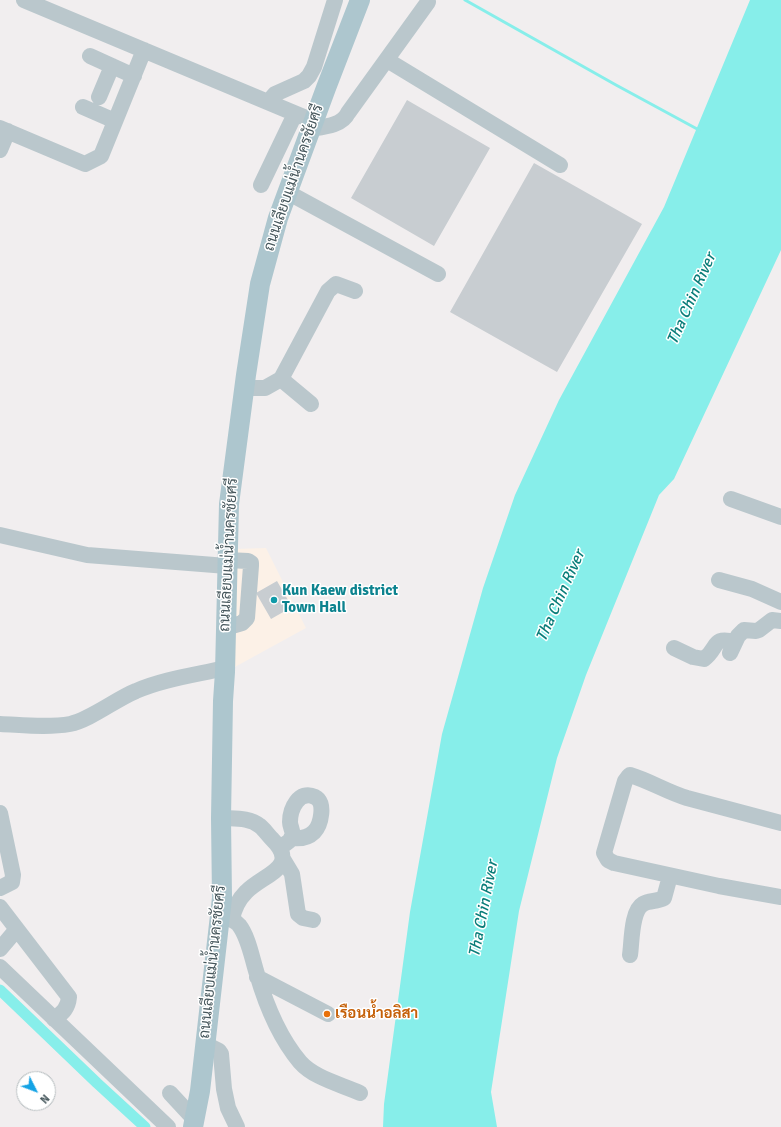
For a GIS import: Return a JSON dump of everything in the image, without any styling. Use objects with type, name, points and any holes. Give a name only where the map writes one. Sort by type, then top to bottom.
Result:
[{"type":"main road","name":"ถนนเลียบแม่น้ำนครชัยศรี","points":[[194,1123],[205,1044],[226,918],[222,898],[221,818],[229,504],[260,284],[278,218],[287,192],[360,0]]},
{"type":"street","points":[[24,0],[268,102],[295,114],[312,125],[329,127],[346,118],[348,113],[428,2]]},
{"type":"street","points":[[268,102],[275,94],[309,76],[314,67],[335,0]]},
{"type":"street","points":[[0,150],[4,129],[85,164],[101,156],[144,50]]},
{"type":"street","points":[[90,56],[134,76]]},
{"type":"street","points":[[387,60],[560,165]]},
{"type":"street","points":[[99,97],[112,66]]},
{"type":"street","points":[[83,108],[116,121]]},
{"type":"street","points":[[261,185],[295,114]]},
{"type":"street","points":[[287,192],[438,274]]},
{"type":"street","points":[[245,388],[265,388],[281,380],[328,291],[336,284],[355,291]]},
{"type":"street","points":[[281,380],[311,404]]},
{"type":"street","points":[[731,499],[781,517]]},
{"type":"street","points":[[0,535],[88,555],[227,563]]},
{"type":"street","points":[[719,580],[752,589],[781,602]]},
{"type":"street","points":[[674,648],[693,657],[704,659],[721,640],[726,640],[733,648],[738,636],[744,630],[759,630],[772,620],[781,622]]},
{"type":"street","points":[[0,724],[58,726],[72,724],[135,691],[149,686],[225,668]]},
{"type":"street","points":[[781,822],[687,798],[630,775],[625,782],[604,853],[608,860],[614,863],[669,877],[781,897]]},
{"type":"street","points":[[0,813],[13,875],[12,882],[0,888]]},
{"type":"street","points":[[221,818],[251,820],[285,848],[292,874],[298,914],[303,918],[312,920]]},
{"type":"street","points":[[285,848],[272,873],[246,892],[234,910],[226,918],[239,926],[245,936],[265,1000],[286,1042],[301,1062],[309,1070],[318,1075],[360,1093]]},
{"type":"street","points":[[630,955],[634,918],[638,909],[643,903],[660,901],[664,898],[669,877]]},
{"type":"street","points":[[0,907],[69,997],[66,1009],[54,1019]]},
{"type":"street","points":[[0,949],[17,929]]},
{"type":"street","points":[[0,967],[168,1127]]},
{"type":"street","points":[[257,977],[328,1014]]},
{"type":"street","points":[[205,1044],[219,1051],[221,1054],[226,1101],[237,1127]]},
{"type":"street","points":[[170,1093],[194,1123]]},
{"type":"shaded area","points":[[266,548],[306,628],[233,668],[234,549]]},
{"type":"water","name":"Tha Chin River","points":[[750,0],[781,0],[781,250],[674,479],[659,495],[586,675],[557,758],[519,911],[491,1092],[497,1127],[383,1127],[384,1104],[410,912],[442,734],[483,588],[515,495],[559,400],[664,207]]},
{"type":"building","points":[[407,100],[490,148],[434,246],[351,198]]},
{"type":"building","points":[[534,163],[642,224],[557,372],[450,312]]},
{"type":"building","name":"Kun Kaew district Town Hall","points":[[277,581],[292,607],[271,619],[256,593]]},
{"type":"waterway","points":[[465,0],[699,130]]},
{"type":"waterway","points":[[0,990],[145,1127]]},
{"type":"place","name":"Kun Kaew district Town Hall","points":[[274,600]]},
{"type":"place","name":"เรือนน้ำอลิสา","points":[[327,1014]]}]
